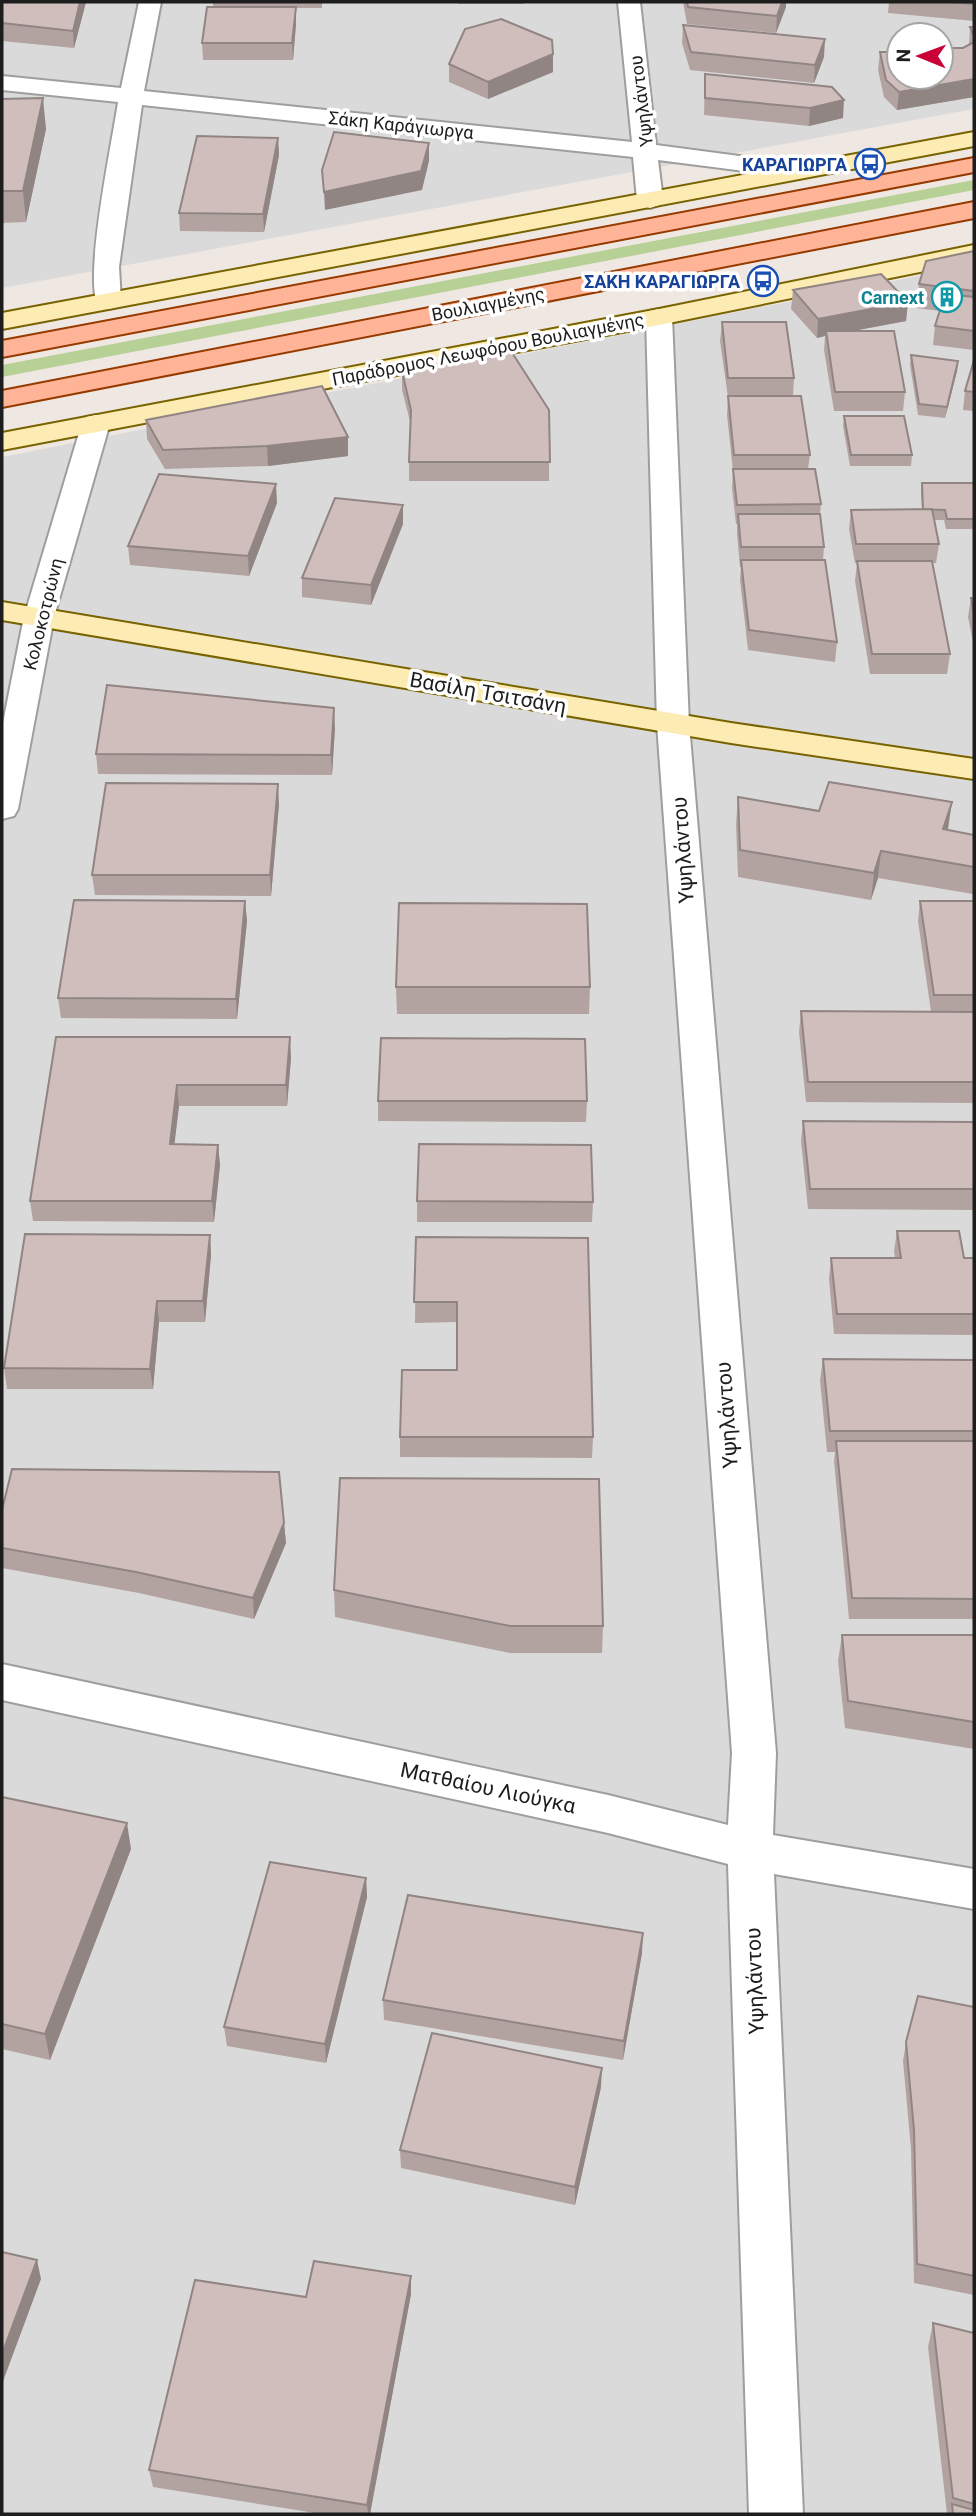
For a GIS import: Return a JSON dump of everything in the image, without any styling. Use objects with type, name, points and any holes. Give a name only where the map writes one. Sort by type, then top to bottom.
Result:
[{"type":"main road","points":[[2,349],[974,165]]},
{"type":"main road","name":"Βουλιαγμένης","points":[[2,399],[974,210]]},
{"type":"street","points":[[108,302],[106,267],[131,97],[150,2]]},
{"type":"street","name":"Υψηλάντου","points":[[629,2],[647,151],[650,200]]},
{"type":"street","name":"Σάκη Καράγιωργα","points":[[2,83],[647,151],[800,171]]},
{"type":"street","points":[[2,321],[974,139]]},
{"type":"street","name":"Παράδρομος Λεωφόρου Βουλιαγμένης","points":[[2,442],[659,317],[974,253]]},
{"type":"street","name":"Υψηλάντου","points":[[659,317],[673,724],[754,1753],[750,1850],[776,2514]]},
{"type":"street","name":"Κολοκοτρώνη","points":[[2,809],[39,617],[96,423]]},
{"type":"street","name":"Βασίλη Τσιτσάνη","points":[[2,611],[856,754],[974,769]]},
{"type":"street","name":"Ματθαίου Λιούγκα","points":[[2,1682],[608,1814],[750,1850],[974,1889]]},
{"type":"shaded area","points":[[2,2],[974,2],[974,109],[2,288]]},
{"type":"shaded area","points":[[974,265],[974,2514],[2,2514],[2,457]]},
{"type":"green space","points":[[974,180],[974,190],[2,377],[2,365]]},
{"type":"building","points":[[2,2],[80,2],[73,31],[2,23]]},
{"type":"building","points":[[687,2],[782,2],[777,16],[688,7]]},
{"type":"building","points":[[207,7],[296,7],[292,43],[202,43]]},
{"type":"building","points":[[501,19],[552,40],[553,54],[488,82],[449,64],[465,29]]},
{"type":"building","points":[[683,25],[825,39],[815,65],[691,52]]},
{"type":"building","points":[[974,42],[974,79],[955,82],[955,48],[963,48]]},
{"type":"building","points":[[880,52],[885,52],[885,75]]},
{"type":"building","points":[[705,74],[832,87],[844,100],[810,108],[705,98]]},
{"type":"building","points":[[43,98],[23,191],[2,191],[2,99]]},
{"type":"building","points":[[334,132],[429,143],[421,171],[324,192],[322,170]]},
{"type":"building","points":[[197,136],[278,138],[263,214],[179,213]]},
{"type":"building","points":[[974,251],[974,291],[919,284],[926,261]]},
{"type":"building","points":[[881,274],[908,302],[818,319],[793,290]]},
{"type":"building","points":[[945,294],[974,297],[974,331],[935,326]]},
{"type":"building","points":[[722,322],[786,322],[794,378],[728,378]]},
{"type":"building","points":[[826,331],[894,331],[905,392],[835,392]]},
{"type":"building","points":[[511,351],[549,410],[550,462],[409,462],[411,410],[402,371]]},
{"type":"building","points":[[911,355],[958,361],[947,407],[919,404]]},
{"type":"building","points":[[974,360],[974,392],[965,391]]},
{"type":"building","points":[[322,386],[348,437],[267,446],[163,450],[146,420]]},
{"type":"building","points":[[728,396],[801,396],[810,455],[734,455]]},
{"type":"building","points":[[844,416],[904,416],[912,455],[851,455]]},
{"type":"building","points":[[733,469],[815,469],[821,504],[737,505]]},
{"type":"building","points":[[159,474],[276,484],[248,556],[128,546]]},
{"type":"building","points":[[922,483],[974,483],[974,519],[947,519],[945,510],[923,509]]},
{"type":"building","points":[[335,498],[403,505],[371,585],[302,578]]},
{"type":"building","points":[[932,509],[939,544],[856,544],[851,510]]},
{"type":"building","points":[[738,514],[820,514],[824,547],[741,547]]},
{"type":"building","points":[[741,560],[825,560],[837,642],[749,630]]},
{"type":"building","points":[[857,561],[932,561],[950,654],[872,654]]},
{"type":"building","points":[[107,685],[334,708],[331,755],[96,754]]},
{"type":"building","points":[[829,782],[952,802],[943,829],[974,835],[974,867],[881,851],[874,873],[740,850],[738,797],[819,811]]},
{"type":"building","points":[[106,783],[278,784],[270,875],[92,875]]},
{"type":"building","points":[[74,900],[245,901],[236,999],[58,998]]},
{"type":"building","points":[[920,901],[974,901],[974,995],[934,995]]},
{"type":"building","points":[[399,903],[587,904],[590,987],[396,987]]},
{"type":"building","points":[[801,1011],[974,1012],[974,1082],[808,1082]]},
{"type":"building","points":[[56,1037],[290,1037],[286,1085],[177,1085],[170,1144],[218,1145],[212,1201],[30,1201]]},
{"type":"building","points":[[381,1038],[585,1039],[587,1101],[378,1101]]},
{"type":"building","points":[[803,1121],[974,1122],[974,1189],[810,1189]]},
{"type":"building","points":[[419,1144],[591,1145],[593,1202],[417,1201]]},
{"type":"building","points":[[897,1231],[959,1231],[964,1258],[974,1258],[974,1314],[837,1314],[831,1258],[901,1258]]},
{"type":"building","points":[[25,1234],[210,1235],[203,1301],[157,1301],[150,1369],[4,1368]]},
{"type":"building","points":[[416,1237],[588,1238],[593,1437],[400,1437],[402,1370],[457,1370],[457,1302],[414,1302]]},
{"type":"building","points":[[823,1359],[974,1360],[974,1431],[830,1431]]},
{"type":"building","points":[[836,1441],[974,1441],[974,1599],[852,1598]]},
{"type":"building","points":[[12,1469],[279,1472],[284,1523],[253,1598],[136,1572],[2,1548],[2,1510]]},
{"type":"building","points":[[340,1478],[599,1479],[603,1626],[510,1626],[334,1590]]},
{"type":"building","points":[[842,1635],[974,1635],[974,1722],[848,1701]]},
{"type":"building","points":[[2,1797],[127,1823],[45,2034],[2,2024]]},
{"type":"building","points":[[270,1862],[366,1878],[325,2044],[224,2027]]},
{"type":"building","points":[[408,1895],[643,1933],[624,2041],[383,2000]]},
{"type":"building","points":[[918,1996],[974,2007],[974,2276],[917,2264],[914,2130],[906,2042]]},
{"type":"building","points":[[432,2033],[602,2068],[575,2187],[400,2150]]},
{"type":"building","points":[[2,2252],[37,2260],[2,2354]]},
{"type":"building","points":[[314,2261],[411,2276],[367,2505],[149,2470],[195,2280],[306,2297]]},
{"type":"building","points":[[933,2323],[974,2333],[974,2504],[953,2498]]},
{"type":"building","points":[[952,2504],[974,2510],[974,2514],[953,2514]]},
{"type":"place","name":"ΚΑΡΑΓΙΩΡΓΑ","points":[[870,164]]},
{"type":"place","name":"ΣΑΚΗ ΚΑΡΑΓΙΩΡΓΑ","points":[[763,281]]},
{"type":"place","name":"Carnext","points":[[947,297]]}]
